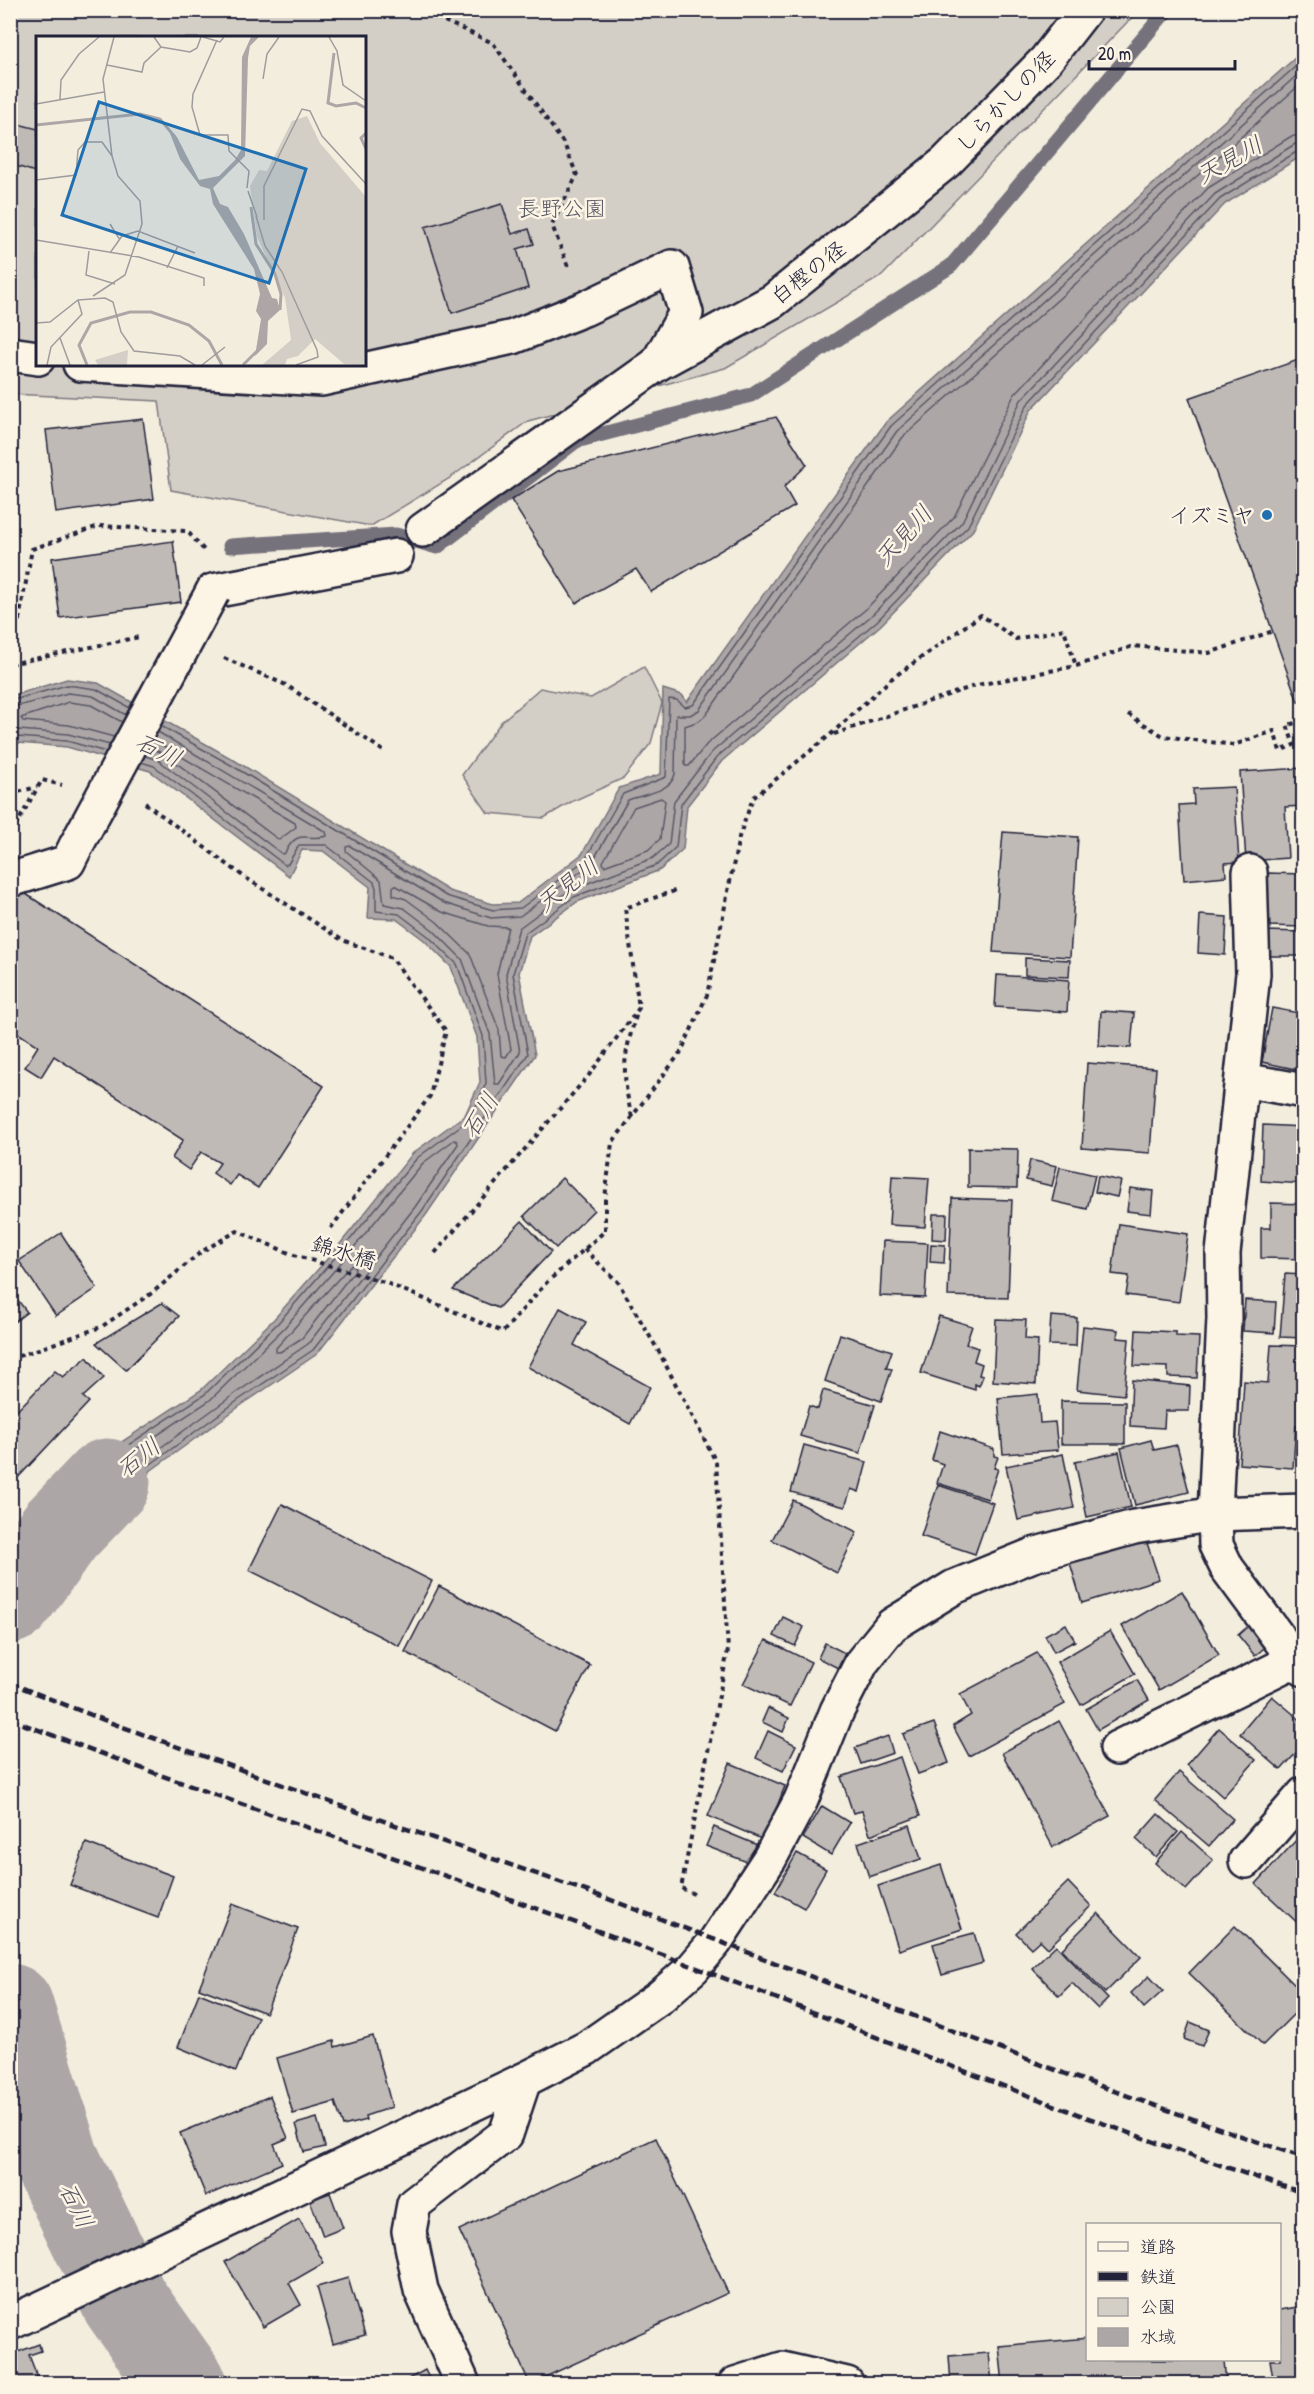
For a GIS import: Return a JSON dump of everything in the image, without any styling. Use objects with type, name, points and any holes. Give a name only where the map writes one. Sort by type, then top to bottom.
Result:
[{"type":"street","name":"しらかしの径","points":[[946,162],[1046,60],[1085,10]]},
{"type":"street","name":"白樫の径","points":[[423,530],[657,364],[773,301],[946,162]]},
{"type":"street","points":[[112,366],[322,379],[513,337],[584,309],[672,267],[686,313],[657,364]]},
{"type":"street","points":[[10,354],[36,358]]},
{"type":"street","points":[[10,880],[69,862],[213,591],[396,556]]},
{"type":"street","points":[[1117,1748],[1299,1664],[1227,1568],[1216,1545],[1215,1514],[1224,1318],[1223,1253],[1253,974],[1250,872]]},
{"type":"street","points":[[1243,1080],[1304,1091]]},
{"type":"street","points":[[18,2320],[524,2080],[587,2048],[660,1997],[693,1968],[715,1942],[770,1858],[801,1800],[837,1711],[862,1662],[892,1625],[954,1587],[1033,1555],[1134,1527],[1215,1514],[1304,1511]]},
{"type":"street","points":[[1246,1861],[1300,1804]]},
{"type":"street","points":[[463,2384],[421,2290],[409,2231],[414,2204],[506,2134],[524,2080]]},
{"type":"street","points":[[735,2384],[782,2369],[847,2384]]},
{"type":"path","points":[[420,10],[493,44],[564,144],[577,175],[552,225],[584,309]]},
{"type":"path","points":[[10,622],[19,620],[32,549],[99,526],[187,531],[210,558],[213,591]]},
{"type":"path","points":[[735,1912],[681,1888],[728,1650],[716,1462],[659,1352],[618,1282],[584,1249],[606,1230],[605,1198],[612,1143],[681,1052],[707,995],[739,837],[753,798],[831,735],[891,679],[981,615],[1016,639],[1064,629],[1076,666]]},
{"type":"path","points":[[831,735],[977,685],[1076,666],[1133,646],[1209,653],[1273,631]]},
{"type":"path","points":[[1128,714],[1162,736],[1234,745],[1274,731],[1280,751],[1294,746],[1287,725],[1304,721]]},
{"type":"path","points":[[10,835],[42,780],[65,786]]},
{"type":"path","points":[[10,794],[38,787]]},
{"type":"path","points":[[135,801],[147,803],[243,876],[342,940],[392,958],[446,1032],[430,1096],[328,1232]]},
{"type":"path","points":[[632,1118],[624,1084],[626,1047],[639,1008],[625,908],[677,890]]},
{"type":"path","points":[[435,1253],[589,1075],[639,1008]]},
{"type":"path","name":"錦水橋","points":[[10,1359],[101,1327],[152,1293],[201,1252],[237,1231],[294,1255],[384,1281],[503,1332],[547,1282],[584,1249]]},
{"type":"green space","name":"長野公園","points":[[11,11],[1138,11],[882,276],[725,368],[528,421],[450,478],[371,526],[171,490],[159,401],[11,394]]},
{"type":"green space","points":[[644,667],[662,703],[651,743],[624,778],[571,802],[544,818],[488,813],[462,775],[501,722],[540,688],[591,698]]},
{"type":"water","name":"天見川","points":[[1303,51],[1303,155],[1225,204],[1031,410],[973,530],[881,625],[722,761],[687,806],[683,849],[660,870],[577,902],[530,936],[519,973],[535,1055],[426,1215],[317,1354],[110,1500],[35,1580],[16,1549],[97,1458],[201,1390],[274,1319],[336,1249],[413,1153],[465,1115],[480,1082],[477,1037],[451,967],[424,940],[396,919],[368,918],[370,887],[323,851],[302,850],[289,876],[150,771],[67,747],[18,743],[11,746],[11,696],[67,679],[98,683],[234,760],[449,891],[493,904],[518,903],[582,854],[619,788],[661,774],[663,689],[682,695],[687,702],[886,422]]},
{"type":"building","points":[[10,122],[36,128],[36,172],[10,164]]},
{"type":"building","points":[[502,204],[512,234],[529,229],[534,244],[517,249],[528,288],[452,313],[425,227]]},
{"type":"building","name":"イズミヤ","points":[[1304,358],[1304,700],[1298,702],[1189,398]]},
{"type":"building","points":[[776,417],[807,465],[784,487],[795,506],[651,592],[636,569],[576,603],[511,500],[558,471]]},
{"type":"building","points":[[143,419],[154,499],[56,513],[46,430]]},
{"type":"building","points":[[173,541],[181,602],[60,618],[52,558]]},
{"type":"building","points":[[1304,768],[1304,806],[1285,807],[1288,858],[1246,861],[1240,772]]},
{"type":"building","points":[[1234,787],[1239,862],[1225,863],[1226,876],[1184,880],[1179,805],[1194,804],[1193,789]]},
{"type":"building","points":[[1003,832],[1078,837],[1070,957],[993,952]]},
{"type":"building","points":[[1267,873],[1304,874],[1304,927],[1267,926]]},
{"type":"building","points":[[15,887],[324,1086],[258,1188],[237,1175],[230,1185],[213,1173],[220,1163],[201,1152],[189,1170],[172,1158],[183,1140],[54,1056],[41,1077],[25,1067],[38,1046],[10,1028],[10,895]]},
{"type":"building","points":[[1200,915],[1227,917],[1225,955],[1198,953]]},
{"type":"building","points":[[1264,931],[1304,932],[1304,956],[1264,956]]},
{"type":"building","points":[[1025,958],[1070,960],[1069,977],[1025,975]]},
{"type":"building","points":[[997,975],[1069,980],[1067,1012],[995,1007]]},
{"type":"building","points":[[1272,1008],[1304,1014],[1304,1071],[1262,1062]]},
{"type":"building","points":[[1101,1011],[1134,1013],[1131,1048],[1099,1046]]},
{"type":"building","points":[[1087,1063],[1156,1068],[1150,1153],[1082,1148]]},
{"type":"building","points":[[1263,1125],[1304,1127],[1304,1184],[1261,1181]]},
{"type":"building","points":[[968,1148],[1018,1149],[1017,1188],[968,1187]]},
{"type":"building","points":[[1030,1160],[1057,1166],[1052,1186],[1026,1180]]},
{"type":"building","points":[[1060,1167],[1095,1175],[1087,1209],[1052,1201]]},
{"type":"building","points":[[892,1176],[929,1178],[925,1227],[889,1225]]},
{"type":"building","points":[[1098,1176],[1121,1181],[1117,1197],[1095,1192]]},
{"type":"building","points":[[562,1178],[594,1210],[556,1248],[524,1216]]},
{"type":"building","points":[[1130,1188],[1153,1191],[1151,1214],[1127,1211]]},
{"type":"building","points":[[952,1198],[1012,1200],[1008,1298],[948,1296]]},
{"type":"building","points":[[1271,1203],[1304,1204],[1304,1259],[1261,1258],[1261,1228],[1271,1228]]},
{"type":"building","points":[[933,1214],[947,1214],[946,1240],[932,1239]]},
{"type":"building","points":[[522,1221],[551,1252],[498,1308],[453,1290]]},
{"type":"building","points":[[1119,1224],[1188,1234],[1179,1302],[1126,1295],[1129,1276],[1112,1274]]},
{"type":"building","points":[[61,1233],[97,1288],[56,1316],[19,1261]]},
{"type":"building","points":[[883,1241],[928,1243],[925,1298],[880,1296]]},
{"type":"building","points":[[931,1244],[945,1245],[944,1263],[930,1262]]},
{"type":"building","points":[[1285,1274],[1304,1275],[1304,1338],[1280,1337]]},
{"type":"building","points":[[10,1290],[27,1312],[10,1325]]},
{"type":"building","points":[[1245,1300],[1276,1302],[1274,1333],[1243,1331]]},
{"type":"building","points":[[162,1303],[179,1316],[126,1370],[96,1343]]},
{"type":"building","points":[[560,1308],[586,1322],[574,1345],[650,1387],[630,1424],[528,1367]]},
{"type":"building","points":[[939,1316],[972,1326],[966,1344],[978,1348],[974,1361],[982,1364],[979,1375],[983,1376],[979,1386],[975,1384],[975,1390],[921,1373]]},
{"type":"building","points":[[1051,1316],[1077,1318],[1076,1346],[1049,1345]]},
{"type":"building","points":[[996,1319],[1026,1320],[1025,1339],[1038,1340],[1036,1384],[993,1381]]},
{"type":"building","points":[[1083,1326],[1118,1330],[1117,1338],[1129,1339],[1124,1395],[1077,1390]]},
{"type":"building","points":[[1136,1330],[1176,1332],[1176,1336],[1199,1337],[1197,1378],[1168,1377],[1168,1367],[1134,1366]]},
{"type":"building","points":[[840,1334],[892,1351],[886,1368],[892,1369],[881,1401],[825,1381]]},
{"type":"building","points":[[1271,1345],[1304,1346],[1304,1426],[1296,1425],[1293,1468],[1239,1464],[1244,1381],[1268,1383]]},
{"type":"building","points":[[87,1357],[104,1378],[83,1397],[89,1402],[10,1486],[10,1418],[55,1371],[63,1377]]},
{"type":"building","points":[[1132,1380],[1190,1386],[1189,1411],[1165,1411],[1164,1428],[1130,1426]]},
{"type":"building","points":[[823,1390],[875,1405],[860,1453],[800,1436],[809,1406],[818,1409]]},
{"type":"building","points":[[1038,1394],[1040,1423],[1055,1422],[1058,1450],[1003,1454],[998,1398]]},
{"type":"building","points":[[1061,1401],[1125,1402],[1125,1444],[1061,1444]]},
{"type":"building","points":[[940,1431],[994,1449],[994,1456],[998,1457],[994,1468],[998,1469],[988,1499],[937,1483],[943,1464],[932,1460]]},
{"type":"building","points":[[1151,1440],[1154,1450],[1177,1445],[1189,1492],[1135,1505],[1121,1448]]},
{"type":"building","points":[[804,1445],[867,1462],[859,1492],[851,1489],[845,1507],[791,1492]]},
{"type":"building","points":[[1119,1452],[1131,1507],[1087,1517],[1075,1462]]},
{"type":"building","points":[[1063,1454],[1074,1508],[1018,1520],[1006,1466]]},
{"type":"building","points":[[938,1485],[993,1503],[975,1554],[921,1536]]},
{"type":"building","points":[[793,1500],[857,1532],[837,1573],[772,1540]]},
{"type":"building","points":[[282,1504],[432,1581],[399,1646],[249,1570]]},
{"type":"building","points":[[1146,1540],[1159,1579],[1082,1603],[1070,1563]]},
{"type":"building","points":[[439,1586],[590,1665],[555,1731],[405,1652]]},
{"type":"building","points":[[1182,1591],[1219,1655],[1159,1690],[1122,1626]]},
{"type":"building","points":[[783,1617],[804,1627],[795,1646],[774,1636]]},
{"type":"building","points":[[1255,1620],[1272,1641],[1255,1656],[1238,1635]]},
{"type":"building","points":[[1066,1624],[1075,1641],[1054,1652],[1045,1635]]},
{"type":"building","points":[[1110,1631],[1135,1674],[1081,1705],[1057,1662]]},
{"type":"building","points":[[766,1640],[811,1662],[790,1706],[743,1684]]},
{"type":"building","points":[[825,1643],[845,1653],[838,1668],[818,1658]]},
{"type":"building","points":[[1037,1653],[1065,1704],[969,1756],[953,1726],[971,1715],[960,1694]]},
{"type":"building","points":[[1137,1680],[1149,1700],[1098,1730],[1086,1709]]},
{"type":"building","points":[[1272,1696],[1304,1723],[1304,1744],[1281,1770],[1240,1734]]},
{"type":"building","points":[[768,1708],[789,1718],[783,1732],[762,1722]]},
{"type":"building","points":[[1059,1721],[1110,1816],[1053,1847],[1002,1753]]},
{"type":"building","points":[[934,1723],[949,1763],[918,1774],[903,1734]]},
{"type":"building","points":[[1219,1728],[1256,1760],[1223,1797],[1187,1765]]},
{"type":"building","points":[[768,1731],[796,1745],[783,1771],[756,1758]]},
{"type":"building","points":[[888,1736],[893,1753],[861,1764],[855,1748]]},
{"type":"building","points":[[900,1757],[920,1816],[870,1835],[862,1811],[853,1813],[841,1777]]},
{"type":"building","points":[[730,1763],[785,1786],[764,1840],[708,1816]]},
{"type":"building","points":[[1179,1772],[1233,1819],[1209,1846],[1155,1800]]},
{"type":"building","points":[[822,1806],[850,1823],[831,1855],[803,1838]]},
{"type":"building","points":[[1158,1814],[1178,1832],[1156,1857],[1136,1839]]},
{"type":"building","points":[[910,1825],[921,1859],[869,1877],[858,1843]]},
{"type":"building","points":[[714,1827],[762,1847],[755,1865],[706,1846]]},
{"type":"building","points":[[1182,1832],[1213,1860],[1186,1890],[1155,1863]]},
{"type":"building","points":[[1298,1838],[1304,1844],[1304,1929],[1256,1884]]},
{"type":"building","points":[[86,1843],[173,1876],[158,1918],[70,1885]]},
{"type":"building","points":[[797,1853],[826,1869],[804,1908],[775,1892]]},
{"type":"building","points":[[941,1865],[962,1929],[899,1950],[878,1886]]},
{"type":"building","points":[[1068,1882],[1091,1906],[1048,1948],[1040,1940],[1031,1948],[1016,1933]]},
{"type":"building","points":[[232,1904],[298,1929],[266,2013],[199,1988]]},
{"type":"building","points":[[1098,1913],[1141,1957],[1105,1993],[1062,1949]]},
{"type":"building","points":[[1235,1926],[1304,1994],[1304,2004],[1263,2045],[1189,1973]]},
{"type":"building","points":[[974,1933],[983,1963],[942,1975],[933,1944]]},
{"type":"building","points":[[1056,1945],[1108,1999],[1098,2009],[1072,1983],[1059,1996],[1032,1968]]},
{"type":"building","points":[[1149,1976],[1163,1991],[1144,2008],[1131,1993]]},
{"type":"building","points":[[199,1993],[258,2017],[236,2071],[178,2047]]},
{"type":"building","points":[[1190,2022],[1209,2030],[1202,2046],[1184,2039]]},
{"type":"building","points":[[373,2036],[392,2107],[365,2116],[366,2120],[343,2126],[335,2102],[293,2114],[277,2058],[334,2041],[335,2047]]},
{"type":"building","points":[[270,2096],[288,2138],[274,2144],[282,2163],[206,2196],[180,2133]]},
{"type":"building","points":[[317,2118],[325,2147],[304,2152],[296,2124]]},
{"type":"building","points":[[656,2138],[728,2293],[530,2384],[459,2230]]},
{"type":"building","points":[[330,2193],[343,2228],[323,2236],[310,2200]]},
{"type":"building","points":[[299,2219],[324,2263],[289,2283],[301,2305],[263,2327],[225,2262]]},
{"type":"building","points":[[348,2278],[365,2335],[333,2344],[317,2287]]},
{"type":"building","points":[[10,2279],[16,2294],[10,2296]]},
{"type":"building","points":[[1304,2306],[1304,2384],[1274,2384],[1270,2361],[1281,2361],[1281,2310]]},
{"type":"building","points":[[1086,2338],[1086,2361],[1224,2361],[1226,2384],[1003,2384],[999,2346]]},
{"type":"building","points":[[39,2344],[41,2351],[29,2355],[40,2384],[10,2384],[10,2355]]},
{"type":"building","points":[[989,2353],[992,2384],[951,2384],[949,2356]]},
{"type":"building","points":[[425,2370],[432,2384],[399,2384]]},
{"type":"waterway","points":[[230,546],[396,535],[437,547],[576,441],[751,395],[951,266],[1167,10]]},
{"type":"waterway","name":"石川","points":[[10,1600],[61,1530],[107,1482]]},
{"type":"waterway","name":"石川","points":[[10,2007],[56,2160],[125,2302],[183,2384]]},
{"type":"railway","points":[[10,1683],[109,1722],[355,1811],[603,1897],[1066,2074],[1304,2158]]},
{"type":"railway","points":[[10,1719],[154,1773],[590,1928],[1124,2131],[1304,2193]]},
{"type":"place","name":"イズミヤ","points":[[1267,515]]}]
